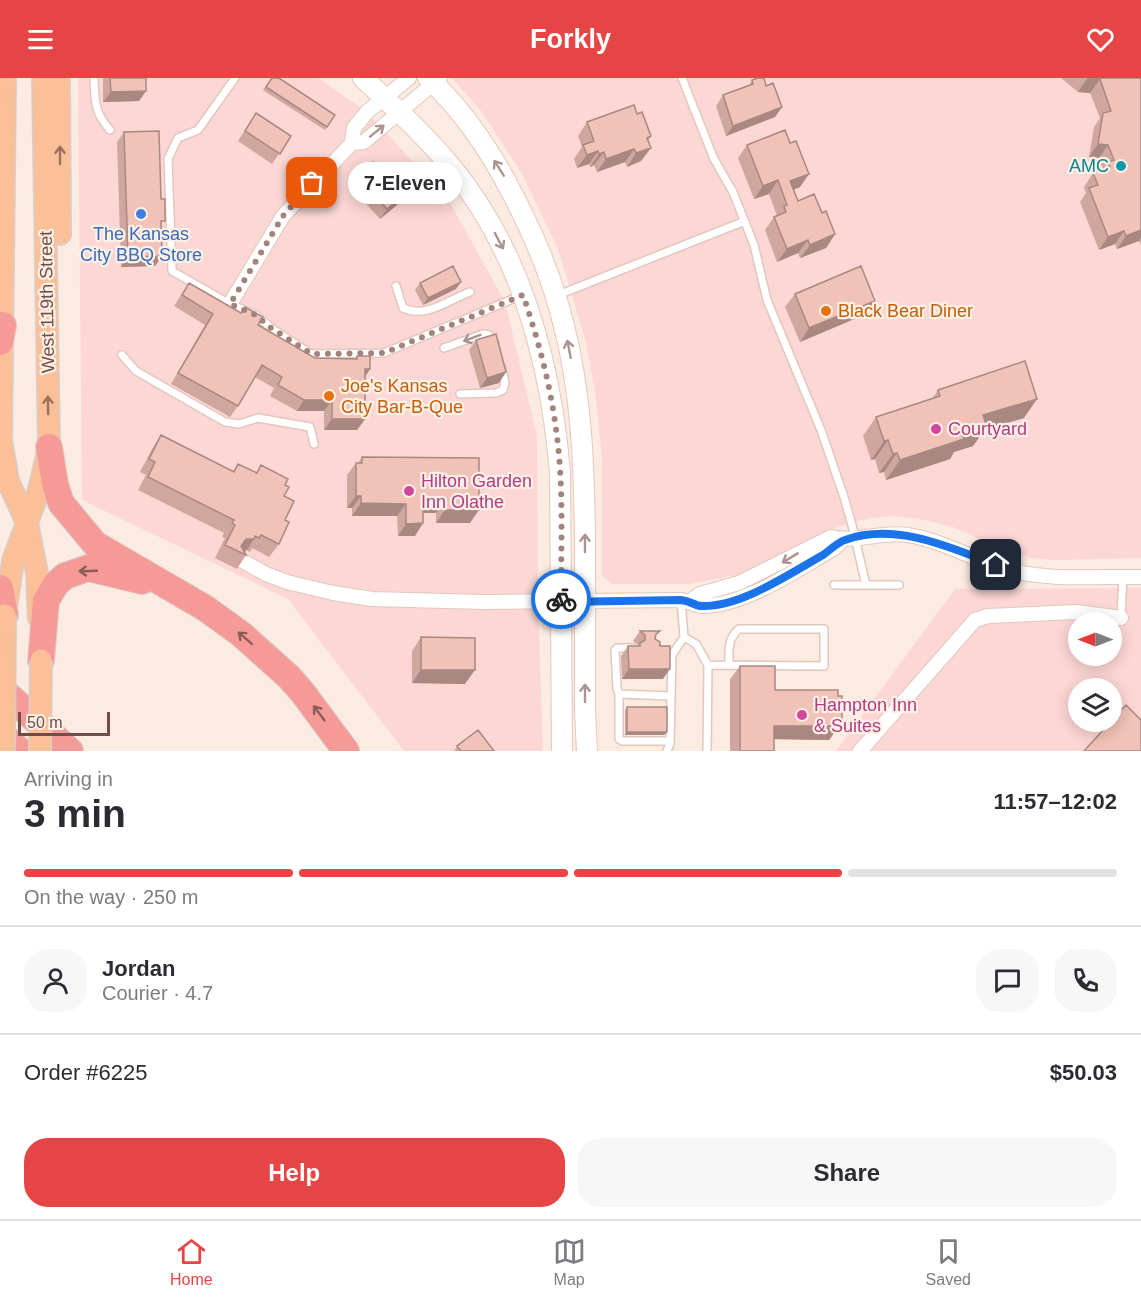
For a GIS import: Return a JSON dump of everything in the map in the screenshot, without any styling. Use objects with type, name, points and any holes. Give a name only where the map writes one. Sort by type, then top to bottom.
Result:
[{"type":"highway","points":[[49,447],[61,503],[95,544],[205,608],[232,627],[289,677],[346,751]]},
{"type":"highway","points":[[41,660],[46,601],[56,584],[65,576],[88,568],[165,586]]},
{"type":"highway","points":[[0,588],[5,615]]},
{"type":"highway","points":[[0,688],[70,751]]},
{"type":"highway","points":[[0,733],[20,751]]},
{"type":"main road","points":[[4,78],[1,440],[8,481],[27,523],[37,573],[41,660],[40,751]]},
{"type":"main road","name":"West 119th Street","points":[[4,751],[5,615],[13,561],[39,490],[49,447],[43,78]]},
{"type":"main road","points":[[48,335],[61,321],[59,78]]},
{"type":"main road","points":[[363,78],[399,112],[453,170],[479,206],[501,244],[523,295],[538,339],[556,429],[560,472],[562,751]]},
{"type":"main road","points":[[434,80],[481,139],[504,178],[541,255],[565,327],[580,412],[584,470],[587,751]]},
{"type":"street","points":[[230,304],[283,216],[352,143],[354,128],[367,112],[409,78]]},
{"type":"street","points":[[352,143],[364,142],[434,80]]},
{"type":"street","points":[[241,560],[266,574],[287,582],[372,599],[561,602],[685,600],[699,606],[719,604],[748,595],[849,539],[877,535],[907,535],[938,542],[1011,570],[1039,576],[1141,577]]},
{"type":"street","points":[[865,749],[975,620],[988,616],[1068,612]]},
{"type":"lane","points":[[94,78],[95,107],[100,119],[110,130]]},
{"type":"lane","points":[[682,78],[714,159],[733,192],[754,244],[767,300],[821,430],[844,497],[849,539],[866,585]]},
{"type":"lane","points":[[234,79],[198,130],[178,138],[168,159],[172,271],[230,304],[256,315],[271,328],[312,354],[384,353],[523,295]]},
{"type":"lane","points":[[555,296],[745,221]]},
{"type":"lane","points":[[396,286],[403,308],[412,312],[428,312],[470,292]]},
{"type":"lane","points":[[444,348],[483,334],[495,339],[497,351]]},
{"type":"lane","points":[[122,356],[136,371],[225,422],[239,424],[258,418],[310,427],[314,444]]},
{"type":"lane","points":[[460,394],[496,393],[503,390],[505,384],[500,362]]},
{"type":"lane","points":[[1121,612],[1123,576]]},
{"type":"lane","points":[[834,585],[899,585]]},
{"type":"lane","points":[[667,751],[670,741],[672,655],[684,637],[685,600]]},
{"type":"lane","points":[[708,665],[824,666],[824,629],[739,629],[732,635],[730,641],[729,665]]},
{"type":"lane","points":[[684,637],[696,644],[708,665],[708,751]]},
{"type":"lane","points":[[669,647],[678,646]]},
{"type":"lane","points":[[633,648],[615,650],[616,688],[619,694],[619,739],[622,741],[670,741]]},
{"type":"lane","points":[[619,694],[671,696]]},
{"type":"shaded area","points":[[78,78],[318,78],[367,112],[449,201],[505,302],[537,436],[538,601],[543,751],[404,751],[288,599],[82,500]]},
{"type":"shaded area","points":[[452,78],[1141,78],[1141,558],[1055,560],[1030,558],[1000,548],[953,527],[895,516],[870,518],[840,526],[816,536],[763,566],[741,574],[689,584],[612,584],[602,576],[602,459],[596,398],[586,342],[558,249],[522,174],[482,112]]},
{"type":"shaded area","points":[[1141,588],[1141,751],[836,751],[955,589]]},
{"type":"building","points":[[110,78],[146,78],[146,91],[111,92]]},
{"type":"building","points":[[272,78],[279,78],[335,115],[327,127],[266,87]]},
{"type":"building","points":[[764,78],[766,86],[773,83],[782,107],[733,126],[723,95],[753,84],[752,80]]},
{"type":"building","name":"AMC","points":[[1087,78],[1141,78],[1141,230],[1126,236],[1124,231],[1108,237],[1089,188],[1098,185],[1093,173],[1110,167],[1108,162],[1114,160],[1108,145],[1098,144],[1103,113],[1111,111],[1100,79]]},
{"type":"building","points":[[634,105],[637,114],[642,112],[651,136],[647,138],[651,148],[636,153],[634,149],[606,159],[604,152],[599,154],[598,151],[587,155],[583,145],[594,141],[587,122]]},
{"type":"building","points":[[256,113],[291,136],[280,154],[245,131]]},
{"type":"building","points":[[785,130],[790,143],[796,141],[809,174],[790,181],[798,201],[814,194],[822,213],[826,211],[835,234],[810,245],[808,240],[787,249],[774,217],[786,212],[784,206],[787,205],[778,180],[763,186],[747,145]]},
{"type":"building","points":[[159,131],[161,199],[165,199],[165,221],[161,221],[162,256],[128,257],[124,132]]},
{"type":"building","points":[[373,162],[381,171],[383,170],[404,195],[387,209],[357,176]]},
{"type":"building","points":[[453,266],[461,282],[428,298],[420,283]]},
{"type":"building","name":"Black Bear Diner","points":[[861,266],[875,301],[809,328],[795,294]]},
{"type":"building","points":[[189,283],[241,313],[245,307],[263,317],[258,325],[315,358],[357,359],[357,356],[370,356],[370,369],[365,369],[365,419],[332,419],[332,400],[304,400],[278,385],[282,377],[262,365],[238,406],[178,373],[213,314],[182,295]]},
{"type":"building","points":[[496,334],[506,372],[487,378],[476,340]]},
{"type":"building","name":"Courtyard","points":[[1025,361],[1037,399],[983,415],[987,427],[962,435],[964,439],[900,460],[897,453],[893,454],[888,440],[884,441],[876,417],[940,396],[938,390]]},
{"type":"building","points":[[161,435],[234,472],[238,464],[257,473],[261,465],[288,479],[285,485],[289,487],[284,496],[294,501],[285,520],[289,522],[279,544],[261,535],[259,538],[255,536],[254,539],[246,539],[241,546],[246,555],[225,545],[235,525],[232,523],[234,520],[148,477],[155,462],[149,459]]},
{"type":"building","name":"Hilton Garden Inn Olathe","points":[[362,457],[479,458],[479,510],[445,510],[445,500],[423,500],[423,523],[406,524],[406,504],[361,503],[361,496],[356,496],[356,463],[362,463]]},
{"type":"building","points":[[640,631],[660,631],[656,634],[655,639],[660,642],[660,646],[670,646],[670,669],[629,669],[628,646],[640,646],[640,643],[645,640],[645,635]]},
{"type":"building","points":[[421,637],[475,638],[475,670],[421,670]]},
{"type":"building","name":"Hampton Inn & Suites","points":[[740,666],[775,666],[775,690],[838,690],[838,696],[842,696],[842,722],[839,722],[839,726],[774,726],[774,751],[740,751]]},
{"type":"building","points":[[1126,705],[1141,720],[1141,751],[1084,751],[1101,732],[1122,732],[1122,709]]},
{"type":"building","points":[[627,707],[667,707],[667,732],[627,732]]},
{"type":"building","points":[[478,730],[494,751],[461,751],[457,746]]},
{"type":"way so far","points":[[312,183],[283,216],[230,304],[256,315],[286,339],[312,354],[384,353],[523,295],[538,339],[556,429],[560,472],[561,599]]},
{"type":"place","name":"AMC","points":[[1121,166]]},
{"type":"place","name":"7-Eleven","points":[[312,183]]},
{"type":"place","name":"The Kansas City BBQ Store","points":[[141,214]]},
{"type":"place","name":"Black Bear Diner","points":[[826,311]]},
{"type":"place","name":"Joe's Kansas City Bar-B-Que","points":[[329,396]]},
{"type":"place","name":"Courtyard","points":[[936,429]]},
{"type":"place","name":"Hilton Garden Inn Olathe","points":[[409,491]]},
{"type":"place","name":"Hampton Inn & Suites","points":[[802,715]]},
{"type":"route","points":[[561,599],[561,602],[681,600],[690,601],[699,606],[719,604],[748,595],[766,586],[833,549],[843,540],[877,535],[907,535],[938,542],[996,565]]}]
